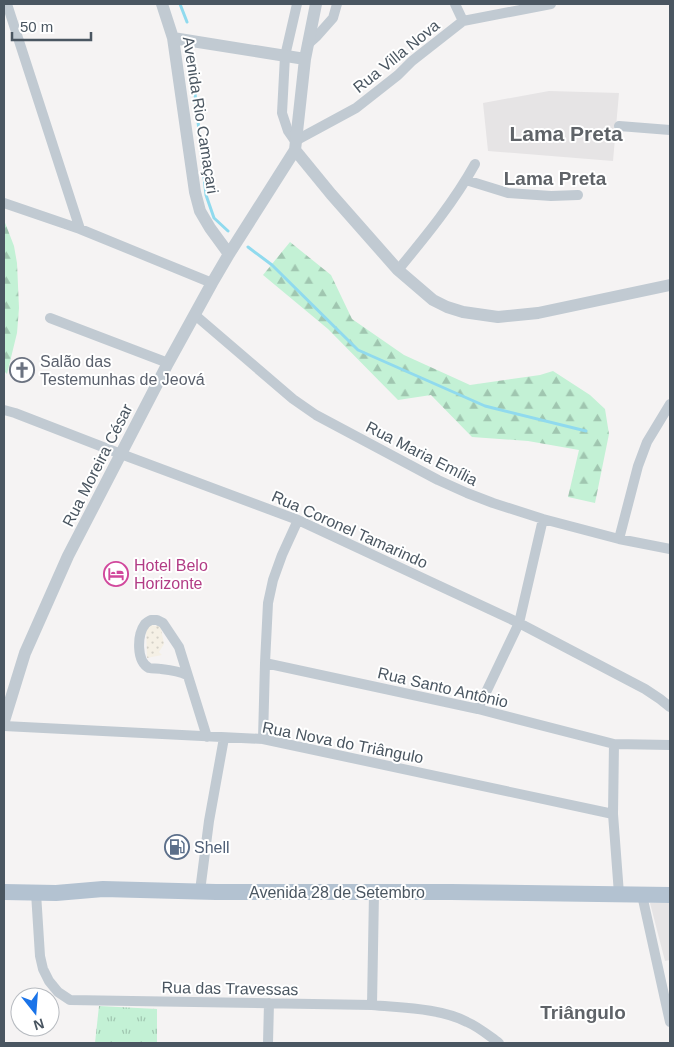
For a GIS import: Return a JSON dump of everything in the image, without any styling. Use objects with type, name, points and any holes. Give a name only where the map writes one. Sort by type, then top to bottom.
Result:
[{"type":"main road","name":"Avenida 28 de Setembro","points":[[4,892],[36,893],[103,889],[216,892],[670,895]]},
{"type":"street","points":[[7,4],[80,229]]},
{"type":"street","name":"Avenida Rio Camaçari","points":[[162,4],[173,38],[194,192],[200,211],[229,254]]},
{"type":"street","points":[[297,4],[284,56],[282,113],[288,132],[295,146],[331,194],[398,270],[433,300],[447,308],[471,314],[498,317],[538,312],[670,285]]},
{"type":"street","points":[[295,146],[304,59],[316,4]]},
{"type":"street","points":[[307,44],[333,18],[337,4]]},
{"type":"street","points":[[455,4],[463,21]]},
{"type":"street","name":"Rua Villa Nova","points":[[295,146],[356,108],[398,75],[412,60],[463,21],[551,4]]},
{"type":"street","points":[[173,38],[304,59]]},
{"type":"street","points":[[619,126],[670,130]]},
{"type":"street","name":"Rua Moreira César","points":[[4,721],[25,653],[68,556],[168,363],[212,283],[295,146]]},
{"type":"street","points":[[398,270],[433,228],[475,164]]},
{"type":"street","points":[[466,180],[508,193],[551,196],[578,195]]},
{"type":"street","points":[[4,203],[80,229],[212,283]]},
{"type":"street","name":"Rua Maria Emília","points":[[195,315],[293,399],[316,415],[438,480],[493,503],[543,519],[619,539],[670,549]]},
{"type":"street","points":[[50,318],[168,363]]},
{"type":"street","points":[[619,539],[638,466],[647,442],[670,404]]},
{"type":"street","name":"Rua Coronel Tamarindo","points":[[4,410],[298,520],[520,623],[645,689],[670,707]]},
{"type":"street","points":[[478,709],[520,623],[543,519]]},
{"type":"street","points":[[263,739],[268,603],[272,580],[298,520]]},
{"type":"street","points":[[187,675],[180,671],[152,669],[142,660],[139,644],[145,624],[151,620],[163,623],[179,647],[207,737]]},
{"type":"street","name":"Rua Santo Antônio","points":[[265,663],[478,709],[614,744],[670,745]]},
{"type":"street","name":"Rua Nova do Triângulo","points":[[4,726],[263,739],[613,814]]},
{"type":"street","points":[[200,891],[209,821],[224,738]]},
{"type":"street","points":[[614,744],[613,814],[619,894]]},
{"type":"street","name":"Rua das Travessas","points":[[36,893],[40,956],[43,969],[49,981],[58,992],[70,1000],[372,1005],[415,1009],[442,1013],[468,1022],[499,1043]]},
{"type":"street","points":[[372,1005],[374,893]]},
{"type":"street","points":[[642,895],[670,1022]]},
{"type":"street","points":[[268,1043],[269,1003]]},
{"type":"shaded area","points":[[549,91],[619,93],[613,161],[488,151],[483,103]]},
{"type":"shaded area","points":[[650,903],[670,903],[670,960],[665,961]]},
{"type":"green space","points":[[4,220],[14,246],[17,263],[19,308],[17,333],[7,374],[4,371]]},
{"type":"green space","points":[[290,242],[331,275],[352,319],[404,355],[470,385],[540,375],[553,371],[590,395],[605,409],[609,434],[595,503],[568,497],[579,450],[528,441],[472,437],[431,395],[398,400],[328,329],[263,275]]},
{"type":"green space","points":[[99,1006],[157,1009],[157,1043],[95,1043]]},
{"type":"sand","points":[[149,624],[155,626],[159,624],[164,644],[159,652],[162,655],[147,658],[146,628]]},
{"type":"waterway","points":[[180,4],[187,22]]},
{"type":"waterway","points":[[191,57],[206,195],[214,218],[228,231]]},
{"type":"waterway","points":[[248,247],[272,265],[358,350],[485,406],[586,431]]},
{"type":"place","name":"Salão das Testemunhas de Jeová","points":[[22,370]]},
{"type":"place","name":"Hotel Belo Horizonte","points":[[116,574]]},
{"type":"place","name":"Shell","points":[[177,847]]},
{"type":"district","name":"Lama Preta","points":[[566,134]]},
{"type":"district","name":"Lama Preta","points":[[555,178]]},
{"type":"district","name":"Triângulo","points":[[583,1012]]}]
